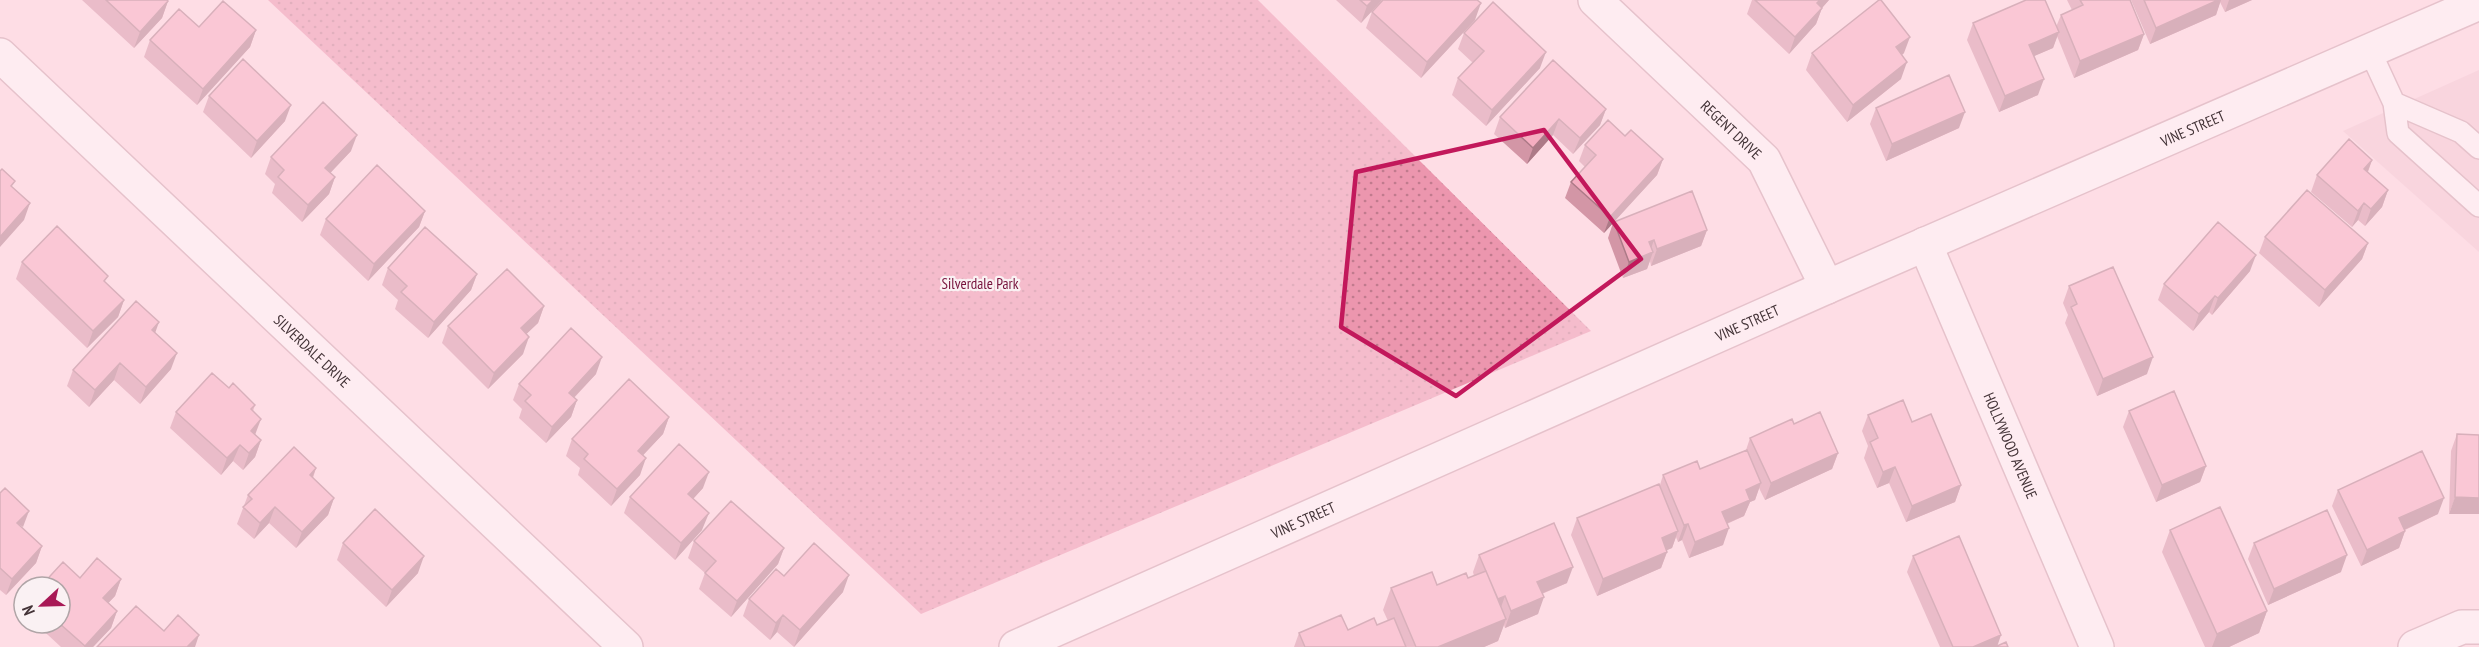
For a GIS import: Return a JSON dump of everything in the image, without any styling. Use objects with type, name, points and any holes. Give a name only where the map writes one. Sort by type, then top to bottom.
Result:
[{"type":"street","name":"REGENT DRIVE","points":[[1595,0],[1764,160],[1827,287]]},
{"type":"street","name":"VINE STREET","points":[[1016,647],[1827,287],[2479,3]]},
{"type":"street","name":"SILVERDALE DRIVE","points":[[0,55],[626,647]]},
{"type":"street","name":"HOLLYWOOD AVENUE","points":[[1925,244],[2097,647]]},
{"type":"street","points":[[2415,647],[2462,627],[2479,627]]},
{"type":"lane","points":[[2370,51],[2394,103],[2398,133],[2479,206]]},
{"type":"lane","points":[[2394,103],[2470,128],[2479,148]]},
{"type":"highlighted area","points":[[1544,130],[1641,259],[1456,396],[1341,327],[1356,172]]},
{"type":"shaded area","points":[[2479,70],[2479,252],[2343,131]]},
{"type":"green space","name":"Silverdale Park","points":[[268,0],[1258,0],[1591,331],[921,614]]},
{"type":"building","points":[[106,0],[167,0],[168,1],[140,32]]},
{"type":"building","points":[[1360,0],[1373,0],[1367,6]]},
{"type":"building","points":[[1383,0],[1477,0],[1481,3],[1427,62],[1372,12]]},
{"type":"building","points":[[1755,0],[1820,0],[1817,3],[1822,8],[1795,37]]},
{"type":"building","points":[[1879,0],[1910,37],[1896,47],[1907,62],[1853,105],[1812,53]]},
{"type":"building","points":[[2026,0],[2045,0],[2059,32],[2029,45],[2044,79],[2005,96],[1973,23]]},
{"type":"building","points":[[2080,0],[2130,0],[2144,34],[2080,61],[2061,15],[2083,5]]},
{"type":"building","points":[[2144,0],[2218,0],[2156,28]]},
{"type":"building","points":[[223,1],[256,30],[203,89],[150,40],[179,9],[199,27]]},
{"type":"building","points":[[1493,2],[1546,52],[1492,110],[1458,78],[1484,51],[1464,33]]},
{"type":"building","points":[[243,59],[291,105],[257,141],[209,96]]},
{"type":"building","points":[[1553,60],[1606,109],[1580,138],[1559,119],[1533,148],[1500,117]]},
{"type":"building","points":[[1949,75],[1965,112],[1892,144],[1876,108]]},
{"type":"building","points":[[323,102],[357,135],[325,168],[335,177],[308,205],[278,177],[284,170],[271,157]]},
{"type":"building","points":[[1608,120],[1625,136],[1631,130],[1663,159],[1610,217],[1571,182],[1596,155],[1585,145]]},
{"type":"building","points":[[2349,139],[2372,160],[2364,169],[2388,190],[2371,209],[2364,203],[2358,211],[2317,175]]},
{"type":"building","points":[[377,165],[425,211],[374,264],[326,219]]},
{"type":"building","points":[[2,169],[15,181],[11,186],[30,203],[0,237],[0,171]]},
{"type":"building","points":[[2307,190],[2368,243],[2325,290],[2265,237]]},
{"type":"building","points":[[1692,191],[1707,230],[1657,249],[1654,240],[1649,242],[1653,252],[1629,262],[1614,222]]},
{"type":"building","points":[[2218,222],[2256,255],[2218,298],[2215,296],[2199,314],[2164,284]]},
{"type":"building","points":[[57,226],[108,276],[104,281],[124,300],[93,331],[22,262]]},
{"type":"building","points":[[425,227],[477,274],[434,322],[401,292],[407,286],[388,268]]},
{"type":"building","points":[[2113,267],[2153,357],[2103,379],[2071,307],[2077,304],[2069,286]]},
{"type":"building","points":[[507,269],[544,306],[521,328],[529,337],[494,373],[448,326]]},
{"type":"building","points":[[136,301],[159,322],[152,330],[177,353],[146,387],[120,363],[95,390],[73,370]]},
{"type":"building","points":[[571,328],[602,357],[569,393],[577,400],[552,427],[525,401],[531,395],[519,384]]},
{"type":"building","points":[[212,373],[229,388],[233,383],[255,405],[251,409],[261,419],[251,431],[261,440],[249,453],[240,445],[227,458],[176,412]]},
{"type":"building","points":[[629,379],[669,417],[638,451],[646,458],[617,489],[584,459],[588,454],[572,439]]},
{"type":"building","points":[[2174,391],[2206,466],[2162,485],[2129,411]]},
{"type":"building","points":[[1903,400],[1912,422],[1931,414],[1961,485],[1912,506],[1895,467],[1883,472],[1870,442],[1878,438],[1868,415]]},
{"type":"building","points":[[1820,412],[1838,453],[1771,483],[1750,438],[1792,419],[1794,424]]},
{"type":"building","points":[[2457,434],[2479,435],[2479,498],[2455,497]]},
{"type":"building","points":[[679,444],[709,472],[688,494],[709,513],[681,543],[630,497]]},
{"type":"building","points":[[294,447],[316,468],[310,475],[334,498],[302,532],[275,507],[260,523],[243,507],[252,499],[248,495]]},
{"type":"building","points":[[1747,450],[1761,483],[1746,490],[1750,500],[1722,512],[1729,528],[1695,542],[1688,524],[1684,525],[1663,475],[1697,461],[1700,469]]},
{"type":"building","points":[[2422,451],[2444,498],[2399,518],[2405,531],[2367,550],[2338,490]]},
{"type":"building","points":[[1659,484],[1678,531],[1662,538],[1667,552],[1603,579],[1577,518]]},
{"type":"building","points":[[5,488],[29,511],[17,523],[42,546],[16,575],[12,575],[12,579],[0,568],[0,493]]},
{"type":"building","points":[[731,501],[784,548],[737,601],[705,573],[716,561],[694,541]]},
{"type":"building","points":[[2220,507],[2267,611],[2217,634],[2170,530]]},
{"type":"building","points":[[375,509],[424,556],[392,590],[343,543]]},
{"type":"building","points":[[2327,510],[2347,555],[2274,589],[2254,543]]},
{"type":"building","points":[[1554,523],[1573,567],[1537,582],[1544,597],[1511,611],[1505,596],[1498,599],[1479,555]]},
{"type":"building","points":[[1959,536],[2001,635],[1973,647],[1953,647],[1913,556]]},
{"type":"building","points":[[814,543],[849,575],[800,630],[783,615],[776,623],[749,599],[776,569],[784,576]]},
{"type":"building","points":[[97,558],[121,579],[103,598],[117,611],[85,646],[72,634],[72,575],[51,575],[63,562],[80,578]]},
{"type":"building","points":[[1486,571],[1506,619],[1438,647],[1416,647],[1391,588],[1432,572],[1437,585],[1466,573],[1468,578]]},
{"type":"building","points":[[136,606],[164,631],[178,615],[199,635],[187,647],[97,647]]},
{"type":"building","points":[[1341,615],[1348,630],[1374,618],[1377,625],[1394,618],[1406,647],[1305,647],[1299,633]]},
{"type":"building","points":[[2006,642],[2008,647],[1995,647]]}]
